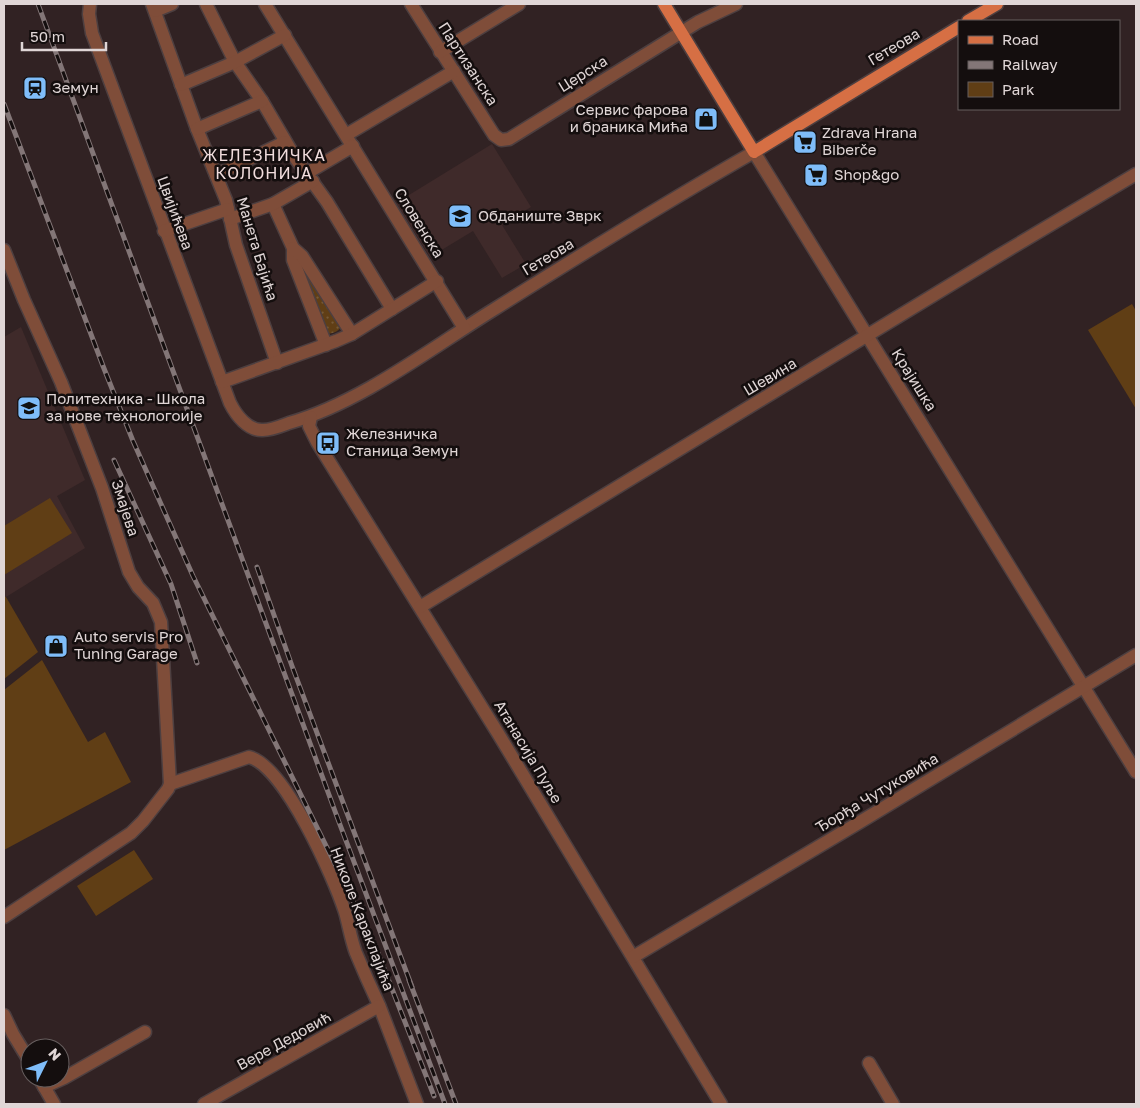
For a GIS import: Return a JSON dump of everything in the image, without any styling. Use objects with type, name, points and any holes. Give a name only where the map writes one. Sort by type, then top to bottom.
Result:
[{"type":"main road","name":"Крајишка","points":[[664,4],[754,152]]},
{"type":"main road","points":[[970,20],[996,4]]},
{"type":"main road","name":"Гетеова","points":[[754,152],[958,28]]},
{"type":"street","name":"Цвијићева","points":[[90,4],[88,14],[92,34],[164,231],[234,410],[248,426]]},
{"type":"street","points":[[153,7],[172,4]]},
{"type":"street","points":[[206,4],[235,62],[262,102],[285,142],[327,202],[392,309]]},
{"type":"street","name":"Словенска","points":[[266,4],[464,328]]},
{"type":"street","name":"Партизанска","points":[[411,4],[494,135],[501,140]]},
{"type":"street","points":[[440,52],[519,4]]},
{"type":"street","name":"Церска","points":[[501,140],[509,139],[682,32],[716,12],[736,4]]},
{"type":"street","name":"Манета Бајића","points":[[153,7],[180,85],[216,175],[229,214],[236,245],[277,363]]},
{"type":"street","points":[[180,85],[235,62],[285,35]]},
{"type":"street","points":[[164,231],[273,204],[310,177],[350,140],[454,71]]},
{"type":"street","points":[[197,129],[262,102]]},
{"type":"street","points":[[216,175],[285,142]]},
{"type":"street","name":"Гетеова","points":[[248,426],[263,430],[311,417],[337,405],[370,387],[754,152]]},
{"type":"street","name":"Крајишка","points":[[754,152],[1136,772]]},
{"type":"street","name":"Шевина","points":[[420,607],[1136,174]]},
{"type":"street","points":[[273,204],[293,248],[302,256],[352,334]]},
{"type":"street","points":[[293,248],[293,260],[326,345]]},
{"type":"street","name":"Змајева","points":[[4,250],[83,437],[102,488],[129,572],[138,587],[153,603],[159,615],[161,622],[170,784]]},
{"type":"street","points":[[222,382],[352,334],[437,281]]},
{"type":"street","name":"Атанасија Пуље","points":[[311,417],[309,426],[316,442],[420,607],[721,1104]]},
{"type":"street","name":"Ђорђа Чутуковића","points":[[633,957],[1136,654]]},
{"type":"street","name":"Николе Караклајића","points":[[170,784],[249,757],[260,763],[273,776],[298,809],[331,877],[345,912],[355,951],[379,1006],[417,1104]]},
{"type":"street","points":[[4,917],[131,833],[143,821],[170,784]]},
{"type":"street","name":"Вере Дедовић","points":[[204,1104],[379,1006]]},
{"type":"street","points":[[4,1015],[20,1046]]},
{"type":"street","points":[[70,1075],[145,1032]]},
{"type":"street","points":[[868,1063],[893,1104]]},
{"type":"street","points":[[45,1088],[54,1104]]},
{"type":"shaded area","name":"Обданиште Зврк","points":[[492,144],[531,207],[502,225],[526,264],[502,278],[473,231],[430,257],[396,203]]},
{"type":"shaded area","name":"Политехника - Школа за нове технологоије","points":[[21,327],[85,480],[57,496],[85,548],[6,597],[4,596],[4,337]]},
{"type":"green space","points":[[299,262],[342,326],[337,331],[325,334]]},
{"type":"green space","points":[[1132,304],[1136,311],[1136,409],[1088,330]]},
{"type":"green space","points":[[50,498],[72,533],[4,575],[4,526]]},
{"type":"green space","points":[[4,596],[38,652],[4,679]]},
{"type":"green space","points":[[42,660],[88,742],[105,732],[131,782],[4,850],[4,690]]},
{"type":"green space","points":[[134,850],[153,879],[96,916],[77,886]]},
{"type":"railway","points":[[38,4],[339,822],[445,1104]]},
{"type":"railway","points":[[4,104],[133,441],[193,576],[374,943],[434,1096]]},
{"type":"railway","points":[[114,460],[171,584],[197,663]]},
{"type":"railway","points":[[257,567],[412,987]]},
{"type":"railway","points":[[409,980],[456,1104]]},
{"type":"place","name":"Земун","points":[[35,88]]},
{"type":"place","name":"Сервис фарова и браника Мића","points":[[706,119]]},
{"type":"place","name":"Zdrava Hrana Biberče","points":[[805,142]]},
{"type":"place","name":"Shop&go","points":[[816,175]]},
{"type":"place","name":"Обданиште Зврк","points":[[460,216]]},
{"type":"place","name":"Политехника - Школа за нове технологоије","points":[[29,408]]},
{"type":"place","name":"Железничка Станица Земун","points":[[328,443]]},
{"type":"place","name":"Auto servis Pro Tuning Garage","points":[[56,646]]},
{"type":"district","name":"ЖЕЛЕЗНИЧКА КОЛОНИЈА","points":[[264,164]]}]
